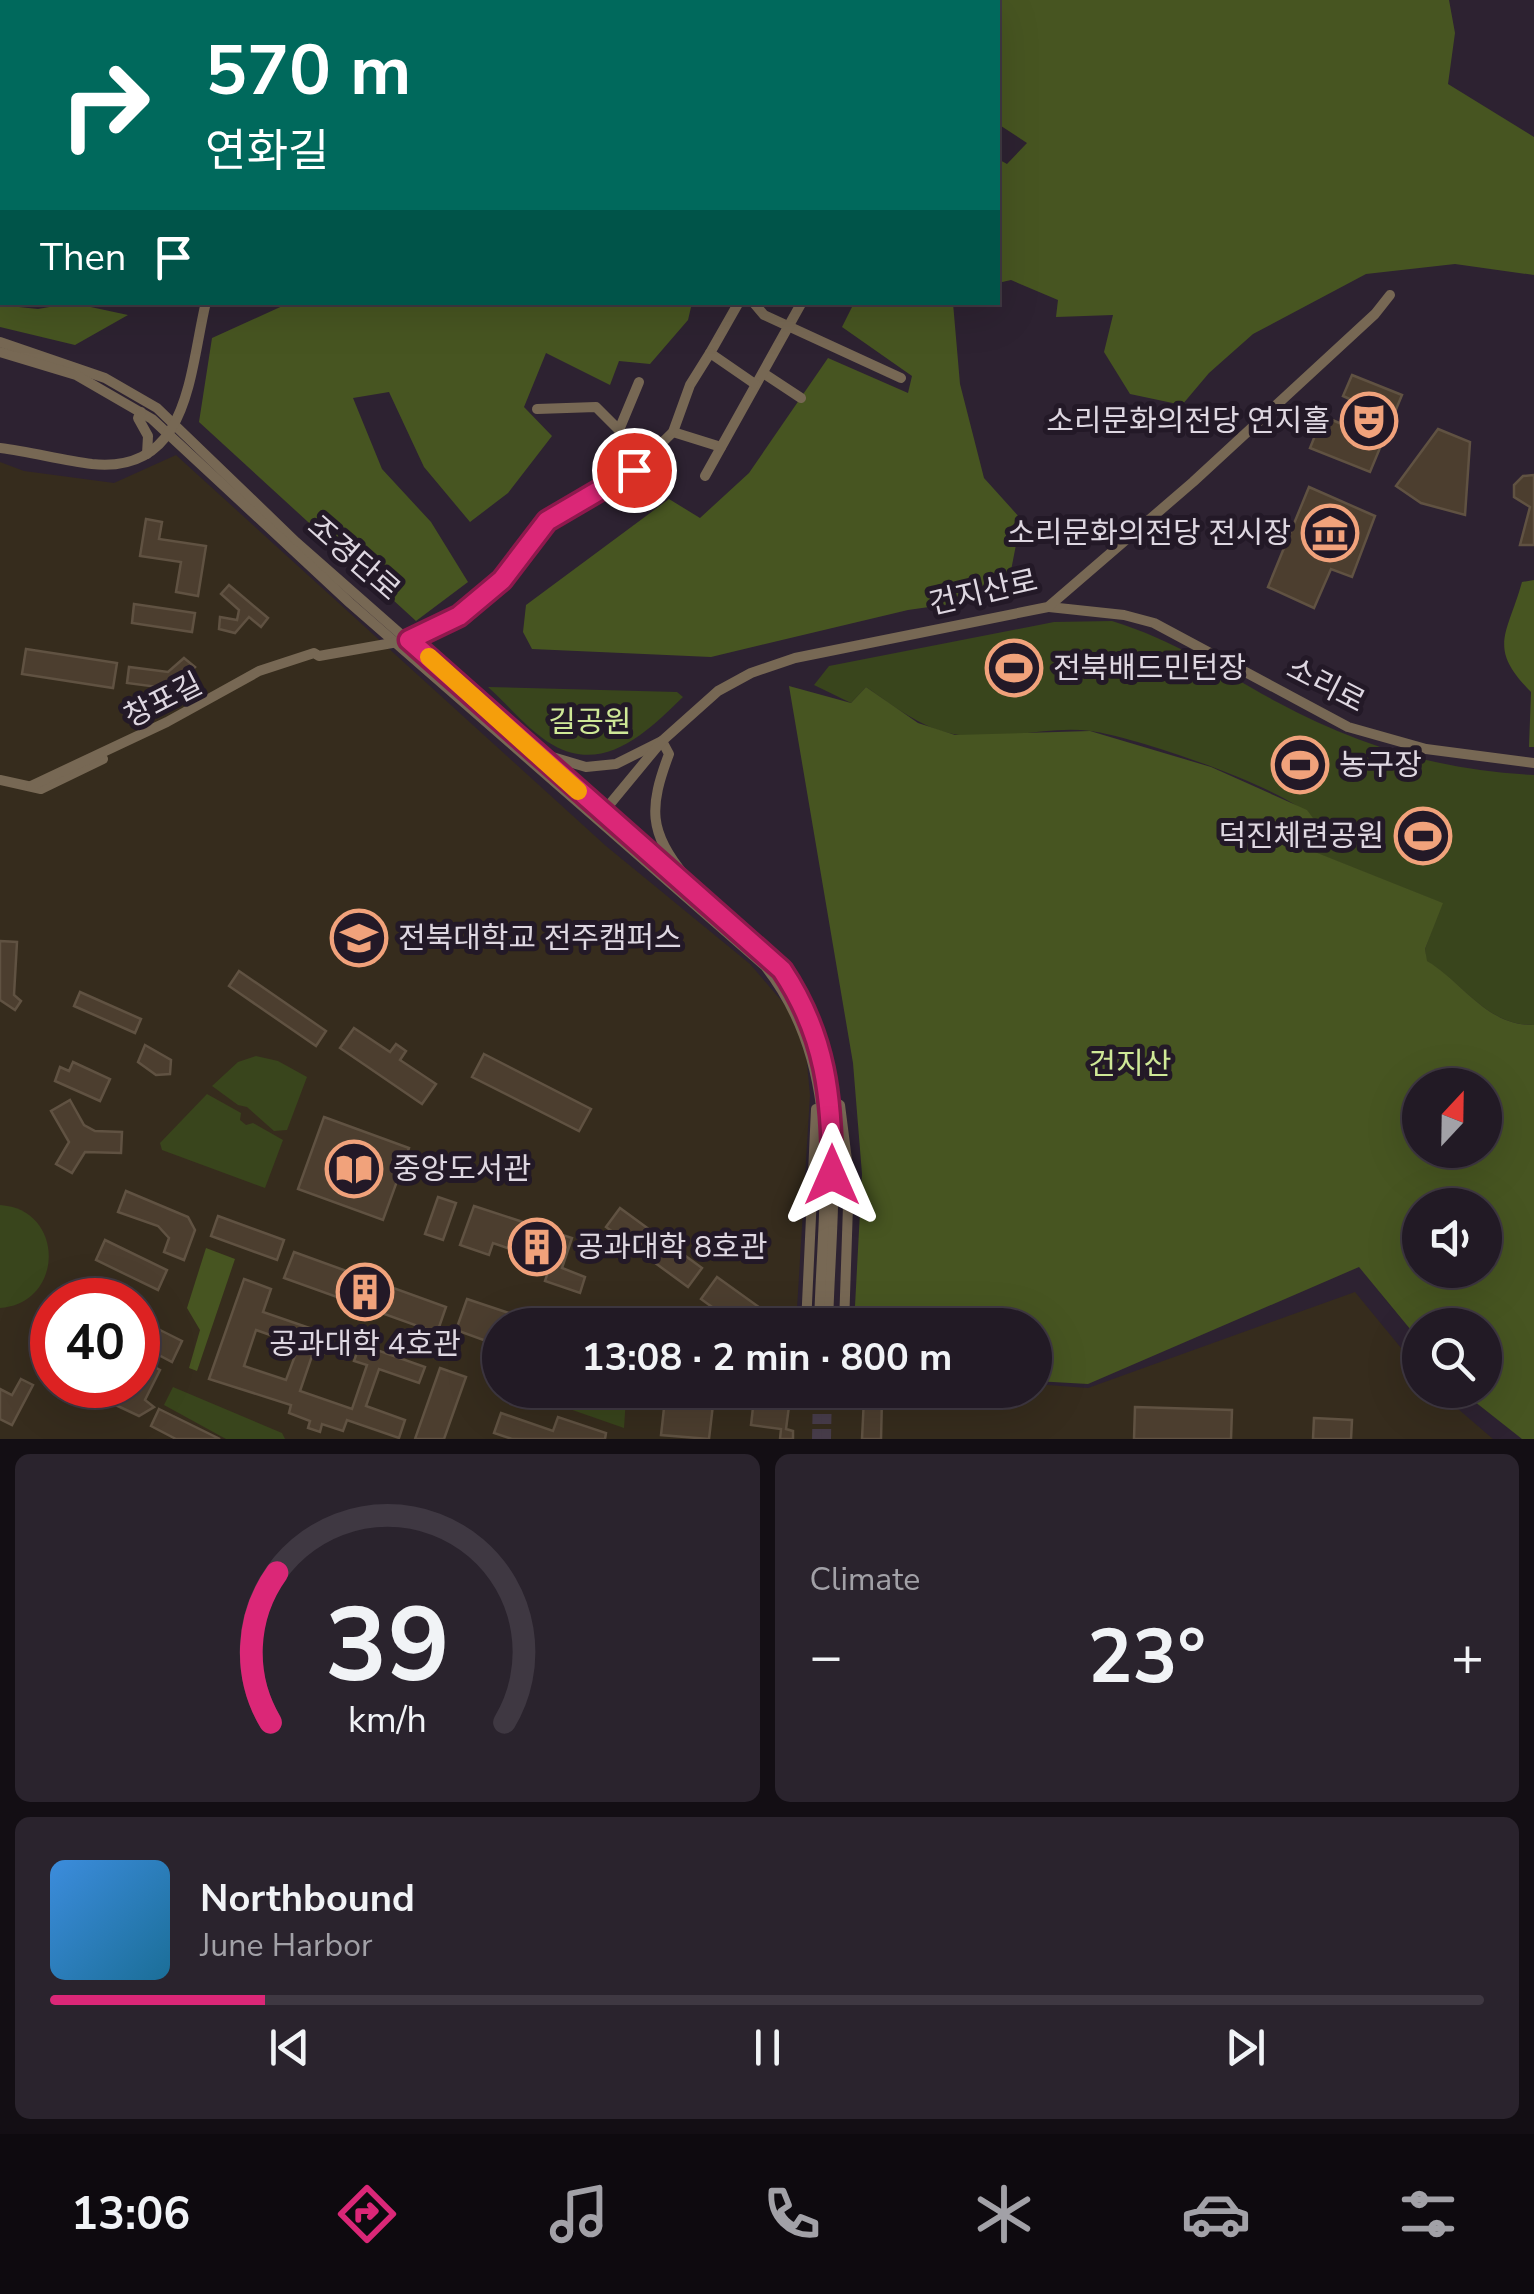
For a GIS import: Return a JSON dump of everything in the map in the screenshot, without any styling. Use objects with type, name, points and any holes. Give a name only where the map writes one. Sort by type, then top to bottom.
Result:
[{"type":"street","name":"건지산로","points":[[599,817],[662,741],[720,690],[768,666],[1048,608],[1289,396],[1390,294]]},
{"type":"street","points":[[0,448],[93,464],[123,464],[147,454],[169,436],[176,424],[205,305]]},
{"type":"street","points":[[720,447],[674,432],[690,385],[738,305]]},
{"type":"street","points":[[756,305],[764,316],[901,378]]},
{"type":"street","points":[[705,476],[800,305]]},
{"type":"street","name":"조경단로","points":[[0,342],[48,354],[129,389],[176,424],[296,542],[404,642],[544,761],[599,817],[698,893],[770,956],[798,994],[823,1054],[828,1308]]},
{"type":"street","name":"조경단로","points":[[0,352],[76,374],[141,412],[765,966],[806,1031],[826,1097],[820,1308]]},
{"type":"street","points":[[710,353],[756,384]]},
{"type":"street","points":[[763,373],[801,398]]},
{"type":"street","points":[[619,430],[639,382]]},
{"type":"street","points":[[538,410],[596,406],[646,458]]},
{"type":"street","points":[[141,412],[138,418],[147,433],[147,454]]},
{"type":"street","name":"창포길","points":[[0,780],[31,786],[52,785],[259,678],[319,656],[404,642],[459,616],[502,580],[547,521],[592,498],[674,432]]},
{"type":"street","name":"소리로","points":[[1048,608],[1124,615],[1154,623],[1365,733],[1442,752],[1534,763]]},
{"type":"street","points":[[544,761],[549,756],[586,768],[616,764],[662,741],[669,754],[655,798],[656,826],[666,855],[698,893]]},
{"type":"street","points":[[807,1308],[812,1145],[817,1099],[826,1097],[840,1105],[849,1176],[845,1308]]},
{"type":"shaded area","name":"전북대학교 전주캠퍼스","points":[[176,455],[606,846],[750,964],[792,1013],[806,1053],[810,1095],[797,1308],[482,1308],[482,1408],[1052,1408],[1052,1385],[1088,1388],[1355,1292],[1402,1349],[1402,1408],[1457,1408],[1493,1439],[0,1439],[0,462],[24,471],[114,483]]},
{"type":"green space","points":[[1000,0],[1449,0],[1455,33],[1448,84],[1534,137],[1534,275],[1455,264],[1366,274],[1253,334],[1209,373],[1182,405],[1130,394],[1104,352],[1113,315],[1056,317],[1058,300],[1011,280],[1000,283],[1000,160],[1007,164],[1027,143],[1000,125]]},
{"type":"green space","points":[[0,305],[38,309],[81,305],[128,315],[75,345],[0,327]]},
{"type":"green space","points":[[285,305],[692,305],[688,320],[650,364],[619,361],[610,385],[546,353],[524,407],[552,436],[508,493],[470,522],[424,467],[389,392],[353,398],[382,469],[431,522],[468,582],[416,621],[199,422],[212,338]]},
{"type":"green space","points":[[853,305],[953,305],[960,384],[984,478],[1021,519],[1006,596],[908,610],[711,657],[532,649],[523,632],[526,605],[669,499],[700,518],[749,473],[828,358],[908,393],[912,376],[842,327]]},
{"type":"green space","points":[[1534,580],[1534,747],[1529,747],[1531,692],[1509,663],[1504,640],[1522,582]]},
{"type":"green space","name":"덕진체련공원","points":[[1112,621],[1177,647],[1307,718],[1370,743],[1434,762],[1534,775],[1534,1025],[1517,1023],[1488,1011],[1426,961],[1425,949],[1442,903],[1309,850],[1316,822],[1301,809],[1246,780],[1175,754],[1091,731],[953,734],[918,721],[866,687],[851,703],[814,685],[829,666],[1054,622]]},
{"type":"green space","name":"건지산","points":[[789,686],[851,703],[866,687],[918,723],[955,735],[1090,731],[1211,767],[1307,810],[1316,822],[1310,850],[1443,903],[1425,949],[1427,961],[1489,1011],[1517,1023],[1534,1025],[1534,1439],[1522,1439],[1483,1408],[1502,1408],[1502,1308],[1402,1308],[1402,1319],[1359,1267],[1088,1384],[1052,1382],[1052,1308],[855,1308],[862,1174],[853,1063]]},
{"type":"green space","name":"길공원","points":[[488,687],[677,692],[683,697],[625,745],[590,755],[572,753],[544,740]]},
{"type":"green space","points":[[256,1056],[278,1061],[307,1077],[287,1130],[274,1131],[247,1107],[212,1086],[238,1062]]},
{"type":"green space","points":[[207,1094],[241,1113],[240,1120],[246,1125],[253,1123],[283,1140],[265,1188],[162,1150],[160,1143]]},
{"type":"green space","points":[[0,1205],[21,1210],[37,1222],[46,1238],[49,1256],[44,1278],[30,1278],[30,1295],[0,1308]]},
{"type":"green space","points":[[206,1248],[235,1259],[197,1371],[189,1368],[200,1330],[187,1308]]},
{"type":"green space","points":[[173,1387],[282,1433],[285,1439],[226,1439],[164,1405]]},
{"type":"green space","points":[[567,1408],[625,1408],[624,1428]]},
{"type":"building","name":"소리문화의전당 연지홀","points":[[1352,375],[1402,395],[1370,472],[1310,448],[1323,416],[1344,425],[1354,401],[1343,396]]},
{"type":"building","points":[[1438,429],[1470,442],[1465,515],[1421,503],[1396,486]]},
{"type":"building","points":[[1534,475],[1534,545],[1520,545],[1530,507],[1514,497],[1514,485],[1523,476]]},
{"type":"building","name":"소리문화의전당 전시장","points":[[1309,487],[1375,516],[1352,577],[1331,569],[1314,608],[1268,587]]},
{"type":"building","points":[[146,519],[162,522],[159,539],[206,546],[198,596],[176,592],[181,562],[140,556]]},
{"type":"building","points":[[229,585],[268,618],[261,627],[249,617],[235,633],[219,629],[220,617],[237,620],[239,610],[221,594]]},
{"type":"building","points":[[134,604],[195,613],[192,632],[132,623]]},
{"type":"building","points":[[26,649],[117,663],[113,688],[22,674]]},
{"type":"building","points":[[184,658],[195,667],[173,689],[127,683],[129,667],[168,672]]},
{"type":"building","points":[[0,941],[17,942],[14,995],[21,1001],[15,1010],[0,1000]]},
{"type":"building","points":[[239,971],[326,1031],[316,1046],[229,986]]},
{"type":"building","points":[[80,992],[141,1019],[135,1033],[74,1006]]},
{"type":"building","points":[[354,1028],[390,1052],[396,1044],[406,1051],[400,1060],[436,1084],[422,1104],[340,1048]]},
{"type":"building","points":[[145,1045],[171,1060],[170,1074],[156,1075],[138,1062]]},
{"type":"building","points":[[484,1054],[591,1109],[579,1131],[472,1077]]},
{"type":"building","points":[[73,1062],[110,1079],[100,1101],[55,1081],[60,1067],[69,1071]]},
{"type":"building","points":[[70,1100],[84,1125],[95,1131],[122,1132],[121,1153],[85,1152],[72,1173],[56,1164],[69,1142],[51,1111]]},
{"type":"building","name":"중앙도서관","points":[[324,1117],[409,1148],[383,1220],[298,1189]]},
{"type":"building","points":[[126,1191],[188,1217],[195,1230],[184,1260],[164,1252],[169,1238],[158,1226],[118,1212]]},
{"type":"building","points":[[438,1197],[456,1203],[443,1240],[425,1234]]},
{"type":"building","name":"공과대학 8호관","points":[[474,1206],[572,1238],[562,1268],[585,1277],[580,1293],[545,1281],[551,1263],[493,1243],[489,1255],[460,1245]]},
{"type":"building","points":[[620,1208],[702,1268],[688,1287],[606,1227]]},
{"type":"building","points":[[218,1216],[284,1240],[277,1260],[211,1236]]},
{"type":"building","points":[[105,1240],[167,1270],[160,1286],[160,1278],[133,1278],[96,1260]]},
{"type":"building","name":"공과대학 4호관","points":[[294,1252],[446,1307],[437,1333],[284,1278]]},
{"type":"building","points":[[717,1277],[760,1308],[713,1308],[701,1299]]},
{"type":"building","points":[[244,1279],[271,1289],[263,1312],[330,1335],[324,1353],[314,1350],[300,1391],[352,1409],[367,1365],[354,1361],[360,1344],[425,1367],[419,1383],[379,1369],[366,1406],[405,1420],[399,1438],[347,1420],[343,1431],[322,1424],[320,1432],[308,1428],[310,1421],[289,1413],[291,1405],[209,1379]],"holes":[[[256,1330],[299,1345],[286,1380],[244,1366]]]},
{"type":"building","points":[[467,1299],[494,1308],[482,1308],[482,1339],[456,1330]]},
{"type":"building","points":[[160,1330],[182,1341],[172,1362],[160,1356]]},
{"type":"building","points":[[440,1368],[466,1377],[444,1439],[415,1439]]},
{"type":"building","points":[[21,1379],[30,1384],[12,1425],[0,1419],[0,1389],[12,1395]]},
{"type":"building","points":[[1135,1407],[1232,1410],[1231,1439],[1134,1439]]},
{"type":"building","points":[[122,1408],[152,1408],[139,1416]]},
{"type":"building","points":[[664,1408],[713,1408],[709,1439],[661,1435]]},
{"type":"building","points":[[753,1408],[789,1408],[786,1429],[793,1431],[793,1439],[780,1439],[781,1429],[751,1425]]},
{"type":"building","points":[[864,1408],[882,1408],[881,1439],[862,1439]]},
{"type":"building","points":[[159,1409],[220,1439],[176,1439],[151,1426]]},
{"type":"building","points":[[501,1413],[553,1431],[558,1417],[606,1433],[605,1439],[512,1439],[494,1433]]},
{"type":"building","points":[[1314,1418],[1352,1420],[1351,1439],[1313,1439]]},
{"type":"tunnel","points":[[817,1439],[818,1408]]},
{"type":"tunnel","points":[[826,1439],[827,1408]]},
{"type":"slow traffic","points":[[429,657],[578,791]]},
{"type":"place","name":"소리문화의전당 연지홀","points":[[1369,421]]},
{"type":"place","name":"소리문화의전당 전시장","points":[[1330,533]]},
{"type":"place","name":"전북배드민턴장","points":[[1014,668]]},
{"type":"place","name":"농구장","points":[[1300,765]]},
{"type":"place","name":"덕진체련공원","points":[[1423,836]]},
{"type":"place","name":"전북대학교 전주캠퍼스","points":[[359,938]]},
{"type":"place","name":"중앙도서관","points":[[354,1169]]},
{"type":"place","name":"공과대학 8호관","points":[[537,1247]]},
{"type":"place","name":"공과대학 4호관","points":[[365,1292]]},
{"type":"route","points":[[634,470],[547,521],[532,535],[502,580],[482,599],[459,616],[409,640],[782,970],[798,994],[823,1054],[832,1103],[832,1175]]}]
